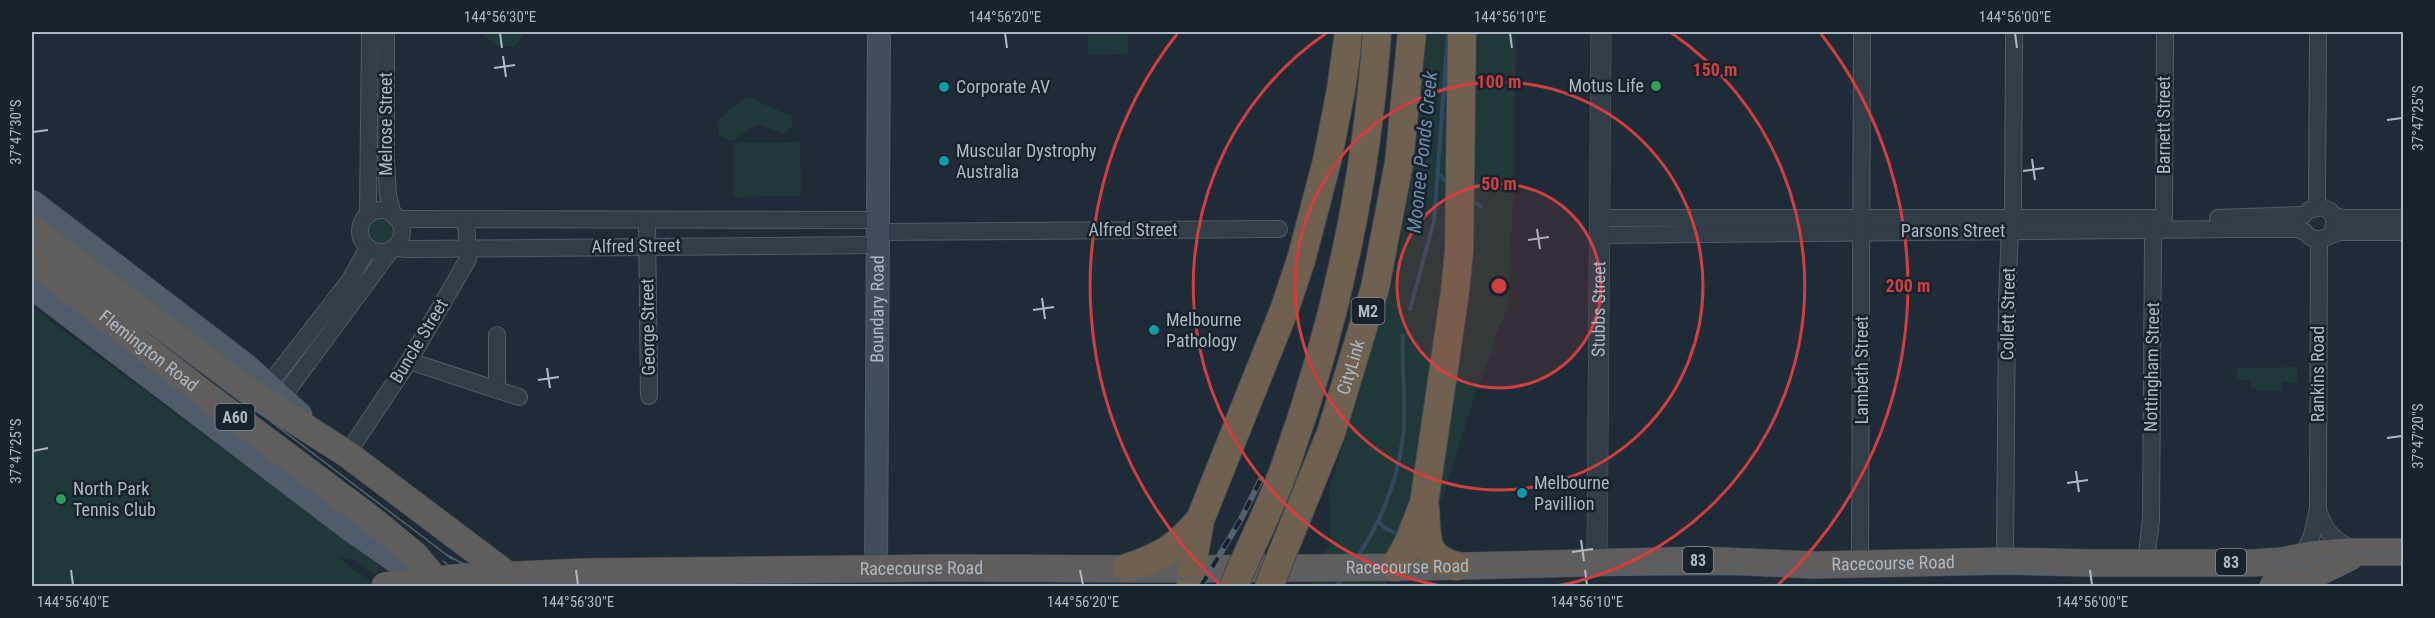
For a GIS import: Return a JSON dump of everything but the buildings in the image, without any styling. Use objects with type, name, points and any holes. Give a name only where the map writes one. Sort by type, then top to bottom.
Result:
[{"type":"highway","points":[[1192,577],[1203,515],[1285,308],[1301,260],[1327,161],[1341,90],[1349,32]]},
{"type":"highway","name":"CityLink","points":[[1234,586],[1287,462],[1335,308],[1358,183],[1377,32]]},
{"type":"highway","name":"CityLink","points":[[1269,586],[1331,434],[1374,288],[1399,163],[1412,32]]},
{"type":"highway","points":[[1457,566],[1445,563],[1435,556],[1421,532],[1459,251],[1462,32]]},
{"type":"highway","name":"Flemington Road","points":[[32,229],[247,390],[347,454],[515,580]]},
{"type":"highway","name":"Flemington Road","points":[[32,260],[203,393],[370,518],[423,562],[439,581]]},
{"type":"highway","points":[[1127,568],[1166,553],[1183,539],[1203,515]]},
{"type":"highway","points":[[1386,574],[1421,532]]},
{"type":"highway","points":[[2273,586],[2300,580],[2355,555],[2391,552]]},
{"type":"highway","name":"Racecourse Road","points":[[439,581],[876,578],[1127,568],[1192,577],[1297,568],[1386,574],[1457,566],[1595,574],[1703,560],[1859,576],[2005,561],[2261,562],[2325,554],[2391,552]]},
{"type":"highway","name":"83","points":[[385,586],[439,581]]},
{"type":"main road","name":"Boundary Road","points":[[876,578],[879,32]]},
{"type":"main road","name":"Flemington Road","points":[[32,204],[275,392],[323,437]]},
{"type":"main road","name":"Flemington Road","points":[[32,286],[350,528],[406,567],[439,581]]},
{"type":"street","name":"Melrose Street","points":[[370,32],[378,160],[395,217]]},
{"type":"street","name":"Melrose Street","points":[[368,215],[378,160],[386,32]]},
{"type":"street","name":"Stubbs Street","points":[[1595,574],[1601,32]]},
{"type":"street","name":"Lambeth Street","points":[[1859,576],[1862,32]]},
{"type":"street","name":"Collett Street","points":[[2005,561],[2014,32]]},
{"type":"street","name":"Barnett Street","points":[[2159,224],[2165,32]]},
{"type":"street","points":[[2318,32],[2311,211],[2302,224],[2319,235],[2335,225],[2333,215]]},
{"type":"street","points":[[2311,211],[2326,208],[2333,215],[2343,218],[2403,218]]},
{"type":"street","points":[[275,392],[338,310],[392,249],[401,234],[395,217],[383,211],[368,215],[362,224],[360,234],[368,248],[379,252],[392,249]]},
{"type":"street","name":"Parsons Street","points":[[2159,224],[2311,211]]},
{"type":"street","name":"Alfred Street","points":[[395,217],[466,221],[647,221],[879,232]]},
{"type":"street","name":"Buncle Street","points":[[347,454],[409,361],[468,259],[466,221]]},
{"type":"street","name":"George Street","points":[[647,221],[649,396]]},
{"type":"street","name":"Parsons Street","points":[[1599,227],[2159,224],[2297,229],[2319,235],[2403,232]]},
{"type":"street","name":"Nottingham Street","points":[[2151,563],[2159,224]]},
{"type":"street","name":"Alfred Street","points":[[392,249],[647,246],[879,232],[1279,229]]},
{"type":"street","name":"Rankins Road","points":[[2291,560],[2301,555],[2307,548],[2318,508],[2319,235]]},
{"type":"street","points":[[338,310],[351,279],[368,248]]},
{"type":"street","points":[[497,335],[497,390]]},
{"type":"street","points":[[409,361],[519,397]]},
{"type":"street","name":"Rankins Road","points":[[2318,508],[2325,528],[2338,542],[2354,549],[2391,552]]},
{"type":"street","points":[[2301,586],[2325,570]]},
{"type":"green space","points":[[482,32],[525,32],[514,47],[495,45]]},
{"type":"green space","points":[[1088,32],[1128,32],[1128,54],[1088,55]]},
{"type":"green space","points":[[1424,32],[1516,32],[1514,181],[1508,308],[1496,334],[1491,354],[1475,394],[1442,500],[1384,586],[1309,586],[1331,540],[1329,491],[1394,278],[1417,146]]},
{"type":"green space","points":[[746,96],[793,117],[792,126],[785,134],[758,124],[732,141],[719,136],[717,121]]},
{"type":"green space","points":[[800,142],[801,196],[734,197],[733,143]]},
{"type":"green space","points":[[381,219],[390,223],[394,232],[390,241],[381,245],[372,241],[368,232],[372,223]]},
{"type":"green space","points":[[32,307],[379,566],[376,575],[352,559],[338,557],[375,586],[32,586]]},
{"type":"green space","points":[[2297,367],[2297,383],[2282,381],[2281,391],[2256,391],[2256,388],[2251,388],[2251,380],[2236,380],[2237,368]]},
{"type":"waterway","name":"Moonee Ponds Creek","points":[[1410,309],[1434,221],[1448,32]]},
{"type":"waterway","points":[[1437,172],[1448,184]]},
{"type":"waterway","points":[[1471,183],[1485,189]]},
{"type":"waterway","points":[[1471,201],[1481,206]]},
{"type":"waterway","name":"Moonee Ponds Creek","points":[[1358,556],[1374,529],[1387,499],[1401,453],[1404,412],[1403,336]]},
{"type":"waterway","points":[[1378,521],[1385,528],[1399,535]]},
{"type":"waterway","name":"Moonee Ponds Creek","points":[[1337,586],[1343,577]]},
{"type":"tram line","points":[[32,240],[452,559]]},
{"type":"tram line","points":[[447,555],[488,574],[516,580],[562,584],[1388,576],[2272,572],[2299,568],[2350,551],[2404,549]]},
{"type":"tram line","points":[[443,561],[476,586]]},
{"type":"railway","points":[[1201,586],[1241,519],[1261,479]]},
{"type":"place","name":"Motus Life","points":[[1656,86]]},
{"type":"place","name":"Corporate AV","points":[[944,87]]},
{"type":"place","name":"Muscular Dystrophy Australia","points":[[944,161]]},
{"type":"place","name":"Melbourne Pathology","points":[[1154,330]]},
{"type":"place","name":"Melbourne Pavillion","points":[[1522,493]]},
{"type":"place","name":"North Park Tennis Club","points":[[61,499]]}]
